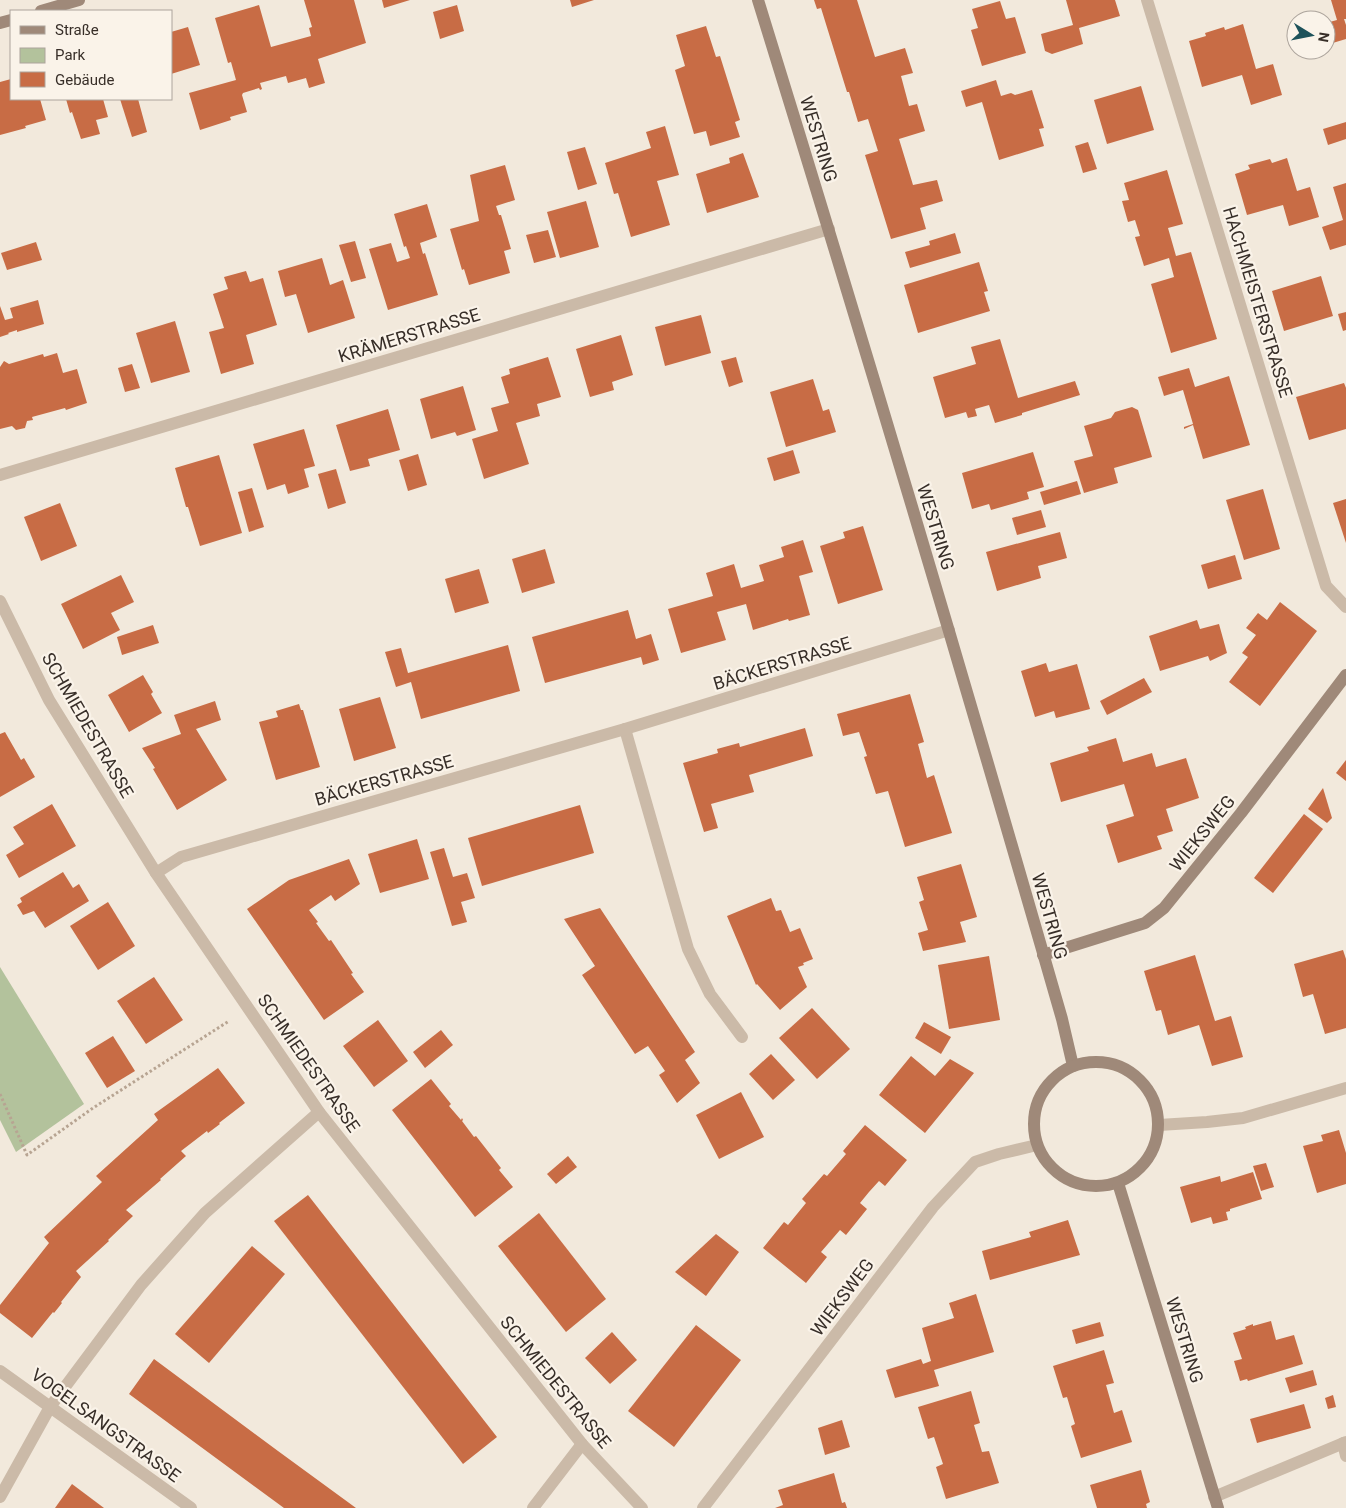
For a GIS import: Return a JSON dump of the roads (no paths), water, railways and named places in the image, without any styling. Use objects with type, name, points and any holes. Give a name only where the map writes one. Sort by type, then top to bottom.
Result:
[{"type":"main road","points":[[44,10],[61,3],[79,0]]},
{"type":"main road","name":"WESTRING","points":[[758,0],[949,630],[1044,955],[1073,1066]]},
{"type":"main road","name":"WIEKSWEG","points":[[1044,955],[1145,923],[1164,908],[1241,813],[1346,675]]},
{"type":"main road","points":[[1097,1062],[1120,1067],[1141,1080],[1154,1101],[1158,1125],[1153,1149],[1139,1169],[1118,1182],[1093,1186],[1068,1180],[1048,1164],[1037,1145],[1034,1119],[1040,1097],[1054,1079],[1073,1066],[1097,1062]]},
{"type":"main road","name":"WESTRING","points":[[1118,1182],[1216,1502]]},
{"type":"street","name":"HACHMEISTERSTRASSE","points":[[1147,0],[1326,586],[1346,607]]},
{"type":"street","name":"KRÄMERSTRASSE","points":[[0,475],[828,228]]},
{"type":"street","name":"SCHMIEDESTRASSE","points":[[0,601],[49,700],[156,873],[318,1112],[582,1444],[642,1508]]},
{"type":"street","name":"BÄCKERSTRASSE","points":[[156,873],[181,857],[624,729],[949,630]]},
{"type":"street","points":[[624,729],[688,949],[710,994],[742,1038]]},
{"type":"street","points":[[1158,1125],[1243,1118],[1346,1088]]},
{"type":"street","points":[[0,1497],[50,1407],[141,1285],[205,1213],[318,1112]]},
{"type":"street","name":"WIEKSWEG","points":[[703,1508],[933,1207],[975,1162],[1037,1145]]},
{"type":"street","name":"VOGELSANGSTRASSE","points":[[0,1371],[191,1508]]},
{"type":"street","points":[[1216,1502],[1344,1442],[1346,1456]]},
{"type":"street","points":[[533,1508],[582,1444]]}]
